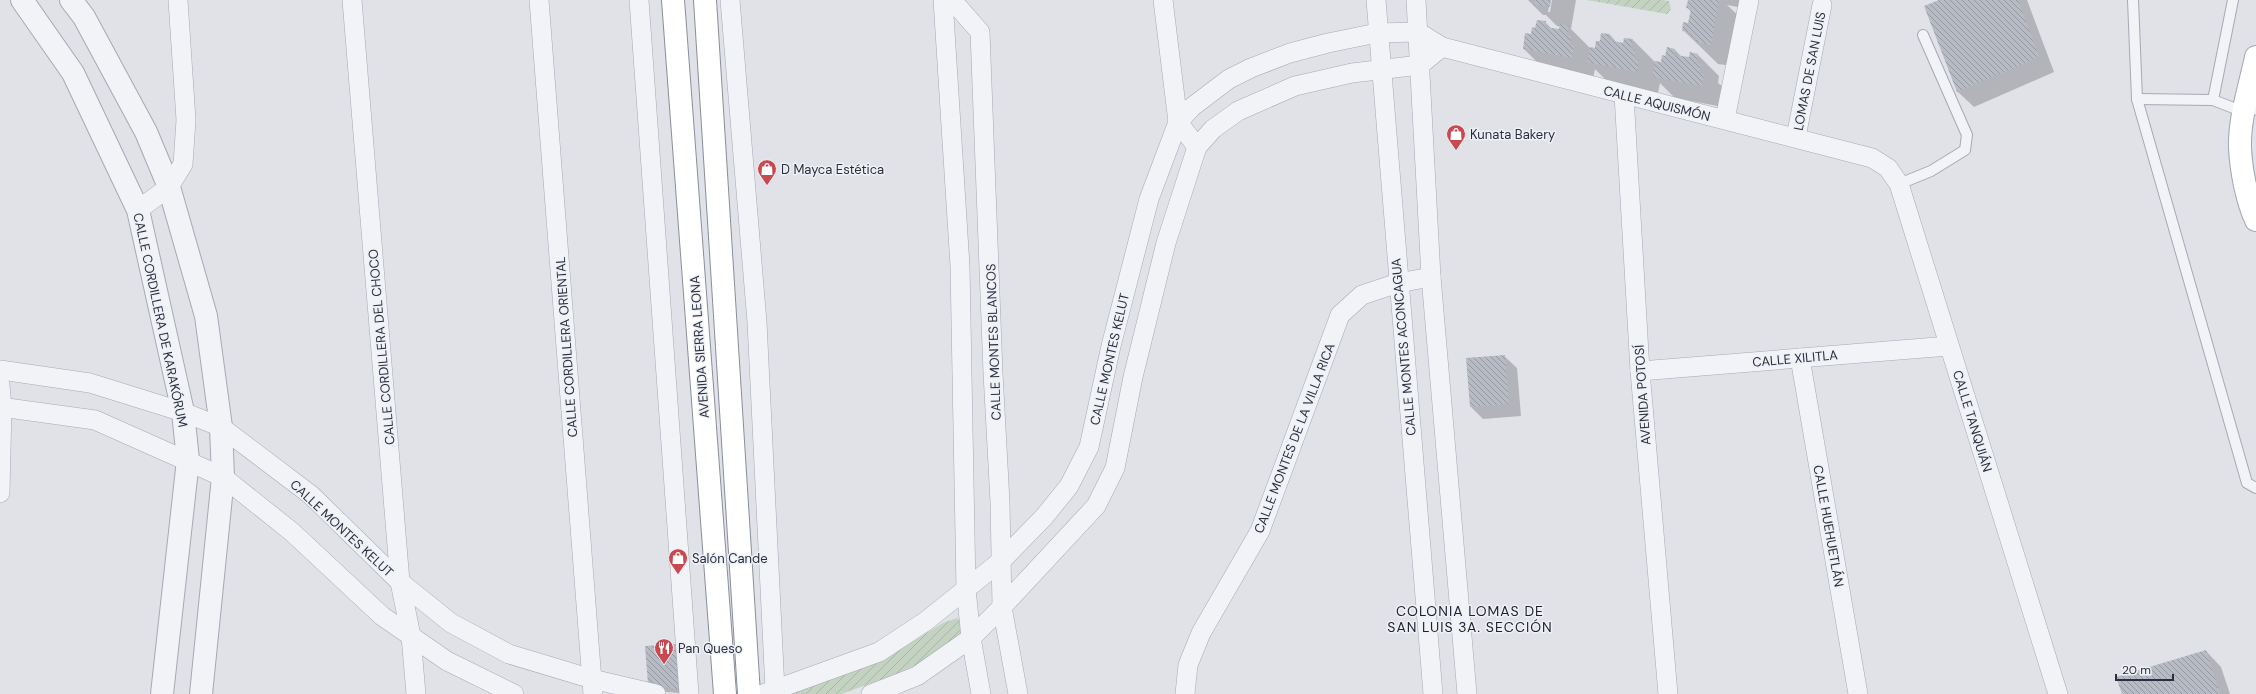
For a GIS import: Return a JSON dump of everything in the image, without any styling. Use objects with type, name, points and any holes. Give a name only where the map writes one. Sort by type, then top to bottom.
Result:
[{"type":"main road","name":"AVENIDA SIERRA LEONA","points":[[673,0],[725,694]]},
{"type":"main road","name":"AVENIDA SIERRA LEONA","points":[[704,0],[749,694]]},
{"type":"main road","points":[[2256,57],[2250,110],[2240,148],[2250,206],[2256,220]]},
{"type":"main road","points":[[706,448],[733,446]]},
{"type":"street","name":"CALLE CORDILLERA DE KARAKÓRUM","points":[[22,0],[73,73],[138,210],[183,412],[188,460],[162,694]]},
{"type":"street","points":[[71,0],[84,17],[146,132],[169,186],[206,316],[221,427],[223,477],[201,694]]},
{"type":"street","points":[[138,210],[169,186],[184,164],[186,120],[178,0]]},
{"type":"street","name":"CALLE CORDILLERA DEL CHOCO","points":[[352,0],[400,582],[411,636],[416,694]]},
{"type":"street","name":"CALLE CORDILLERA ORIENTAL","points":[[539,0],[592,687]]},
{"type":"street","points":[[639,0],[689,694]]},
{"type":"street","points":[[730,0],[757,322],[769,692]]},
{"type":"street","points":[[943,0],[960,266],[966,589],[970,638],[981,694]]},
{"type":"street","name":"CALLE MONTES BLANCOS","points":[[952,0],[980,32],[993,373],[1000,502],[1002,607],[1018,694]]},
{"type":"street","points":[[1162,0],[1178,122],[1197,146]]},
{"type":"street","name":"CALLE MONTES ACONCAGUA","points":[[1376,0],[1380,70],[1433,694]]},
{"type":"street","points":[[1416,0],[1431,277],[1467,694]]},
{"type":"street","points":[[1725,119],[1748,0]]},
{"type":"street","name":"LOMAS DE SAN LUIS","points":[[1796,137],[1822,5]]},
{"type":"street","name":"CALLE MONTES KELUT","points":[[769,692],[880,652],[926,621],[1001,561],[1044,517],[1069,486],[1089,447],[1111,346],[1149,199],[1178,122],[1192,107],[1229,79],[1251,68],[1290,53],[1377,33],[1418,32]]},
{"type":"street","name":"CALLE AQUISMÓN","points":[[1418,32],[1442,47],[1624,95],[1796,137],[1872,158]]},
{"type":"street","points":[[871,694],[917,676],[970,638],[1002,607],[1096,506],[1115,468],[1133,377],[1166,243],[1197,146],[1213,129],[1238,111],[1295,86],[1352,73],[1420,65],[1442,47]]},
{"type":"street","name":"AVENIDA POTOSÍ","points":[[1624,95],[1640,371],[1668,694]]},
{"type":"street","name":"CALLE TANQUIÁN","points":[[1872,158],[1888,168],[1899,184],[2058,694]]},
{"type":"street","name":"CALLE MONTES DE LA VILLA RICA","points":[[1185,694],[1188,665],[1201,633],[1260,531],[1340,316],[1362,295],[1398,282],[1431,277]]},
{"type":"street","name":"CALLE XILITLA","points":[[1640,371],[1949,346]]},
{"type":"street","name":"CALLE HUEHUETLÁN","points":[[1800,358],[1858,694]]},
{"type":"street","name":"CALLE MONTES KELUT","points":[[0,370],[90,383],[183,412],[221,427],[311,495],[400,582],[451,623],[503,650],[592,687],[656,694]]},
{"type":"street","points":[[0,385],[0,493]]},
{"type":"street","points":[[1,407],[95,420],[188,460],[223,477],[292,532],[371,607],[447,661],[514,694]]},
{"type":"lane","points":[[2134,0],[2137,99],[2246,483],[2256,488]]},
{"type":"lane","points":[[2213,100],[2232,0]]},
{"type":"lane","points":[[1899,184],[1931,171],[1965,150],[1967,135],[1924,35]]},
{"type":"lane","points":[[2137,99],[2213,100],[2250,110]]},
{"type":"green space","points":[[1587,0],[1662,0],[1669,1],[1671,9],[1667,14]]},
{"type":"green space","points":[[957,618],[963,621],[960,641],[927,660],[894,675],[841,694],[776,694],[887,657],[943,623]]},
{"type":"building","points":[[1535,0],[1551,0],[1550,7],[1534,5]]},
{"type":"building","points":[[1688,0],[1719,0],[1711,45],[1696,42],[1696,37],[1689,36],[1690,32],[1682,31],[1683,22],[1688,23],[1691,9],[1686,8]]},
{"type":"building","points":[[1939,0],[2018,0],[2039,57],[1957,92],[1924,6]]},
{"type":"building","points":[[1537,20],[1546,21],[1545,27],[1559,29],[1560,24],[1569,26],[1567,35],[1571,36],[1570,45],[1574,46],[1572,58],[1523,49],[1525,33],[1531,34],[1532,27],[1535,28]]},
{"type":"building","points":[[1601,33],[1610,34],[1609,40],[1623,43],[1624,38],[1633,39],[1631,49],[1635,50],[1634,59],[1639,60],[1637,72],[1587,62],[1590,47],[1595,48],[1596,41],[1600,41]]},
{"type":"building","points":[[1667,47],[1675,49],[1674,55],[1689,57],[1690,52],[1698,54],[1697,63],[1701,64],[1699,73],[1704,74],[1702,86],[1652,77],[1655,61],[1661,62],[1662,55],[1665,56]]},
{"type":"building","points":[[1505,355],[1509,404],[1470,407],[1466,358]]},
{"type":"building","name":"Pan Queso","points":[[679,644],[682,690],[648,684],[645,646]]},
{"type":"building","points":[[2206,650],[2220,694],[2122,694],[2116,677]]},
{"type":"place","name":"Kunata Bakery","points":[[1456,151]]},
{"type":"place","name":"D Mayca Estética","points":[[767,186]]},
{"type":"place","name":"Salón Cande","points":[[678,575]]},
{"type":"place","name":"Pan Queso","points":[[664,665]]},
{"type":"district","name":"COLONIA LOMAS DE SAN LUIS 3A. SECCIÓN","points":[[1470,620]]}]
